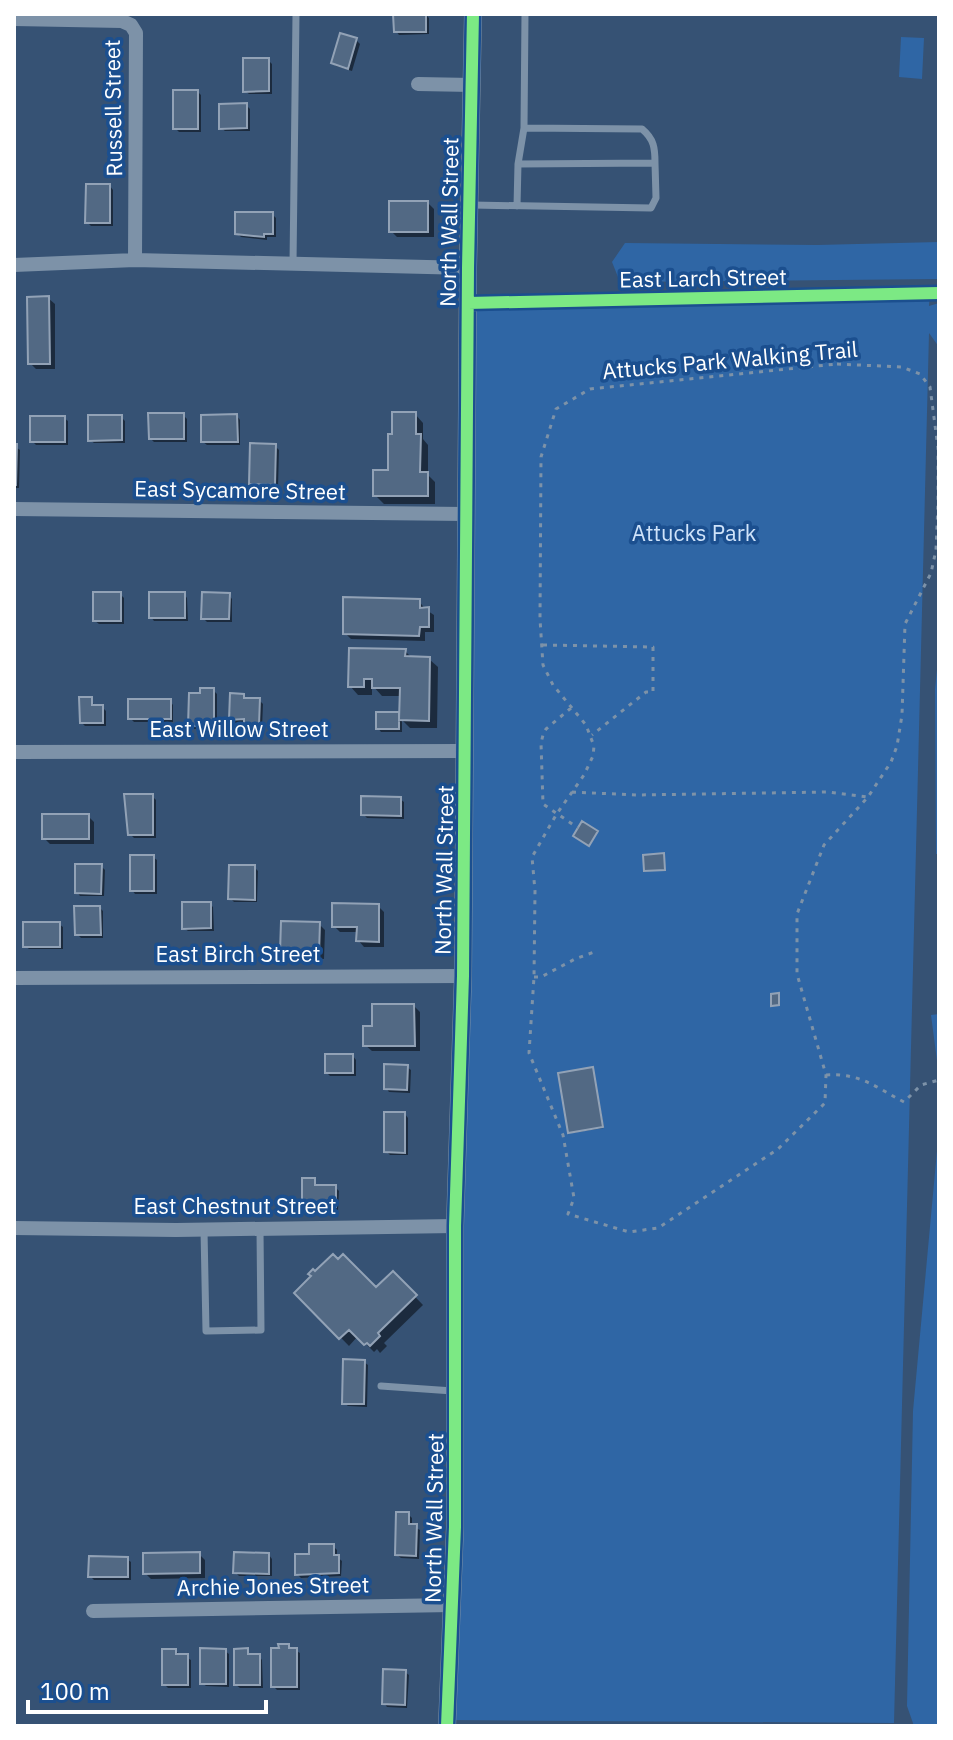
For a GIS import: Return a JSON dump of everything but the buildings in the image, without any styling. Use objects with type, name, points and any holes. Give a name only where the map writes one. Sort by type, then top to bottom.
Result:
[{"type":"street","name":"North Wall Street","points":[[447,1726],[453,1605],[455,1226],[463,976],[465,514],[473,14]]},
{"type":"street","name":"Russell Street","points":[[14,19],[122,21],[131,25],[136,33],[135,260]]},
{"type":"street","points":[[418,84],[472,85]]},
{"type":"street","points":[[14,265],[135,260],[468,268]]},
{"type":"street","name":"East Larch Street","points":[[468,303],[939,293]]},
{"type":"street","name":"East Sycamore Street","points":[[14,509],[465,514]]},
{"type":"street","name":"East Willow Street","points":[[14,752],[465,751]]},
{"type":"street","name":"East Birch Street","points":[[14,978],[463,976]]},
{"type":"street","name":"East Chestnut Street","points":[[14,1228],[204,1230],[455,1226]]},
{"type":"street","name":"Archie Jones Street","points":[[93,1611],[453,1605]]},
{"type":"lane","points":[[293,264],[296,14]]},
{"type":"lane","points":[[517,206],[518,164],[524,128],[525,14]]},
{"type":"lane","points":[[470,205],[651,208],[656,198],[655,147],[642,129],[524,128]]},
{"type":"lane","points":[[518,164],[655,163]]},
{"type":"lane","points":[[204,1230],[206,1331],[234,1331],[261,1330],[260,1229]]},
{"type":"lane","points":[[381,1386],[455,1391]]},
{"type":"path","points":[[543,645],[653,647],[653,692],[646,692],[592,735],[593,756],[532,857],[535,891],[534,977],[529,1053],[563,1135],[574,1198],[568,1214],[629,1232],[658,1228],[778,1149],[825,1103],[826,1075],[853,1075],[904,1102],[921,1085],[939,1080]]},
{"type":"path","points":[[571,708],[546,729],[541,743],[541,800],[556,815],[578,828]]},
{"type":"path","points":[[572,792],[636,795],[828,792],[868,797]]},
{"type":"path","points":[[534,977],[541,977],[594,952]]},
{"type":"green space","points":[[901,37],[924,38],[922,79],[899,77]]},
{"type":"green space","points":[[939,242],[939,279],[620,282],[612,262],[625,243],[817,245]]},
{"type":"green space","name":"Attucks Park","points":[[930,293],[929,306],[939,303],[939,347],[929,333],[894,1723],[448,1720],[468,303]]},
{"type":"green space","points":[[939,650],[939,854],[936,854],[935,689]]},
{"type":"green space","points":[[939,1014],[939,1076],[931,1015]]},
{"type":"green space","points":[[939,1129],[939,1726],[914,1726],[907,1706],[913,1411]]},
{"type":"cycle path","points":[[447,1726],[455,1527],[455,1226],[463,976],[473,14]]},
{"type":"cycle path","points":[[468,303],[939,293]]}]
